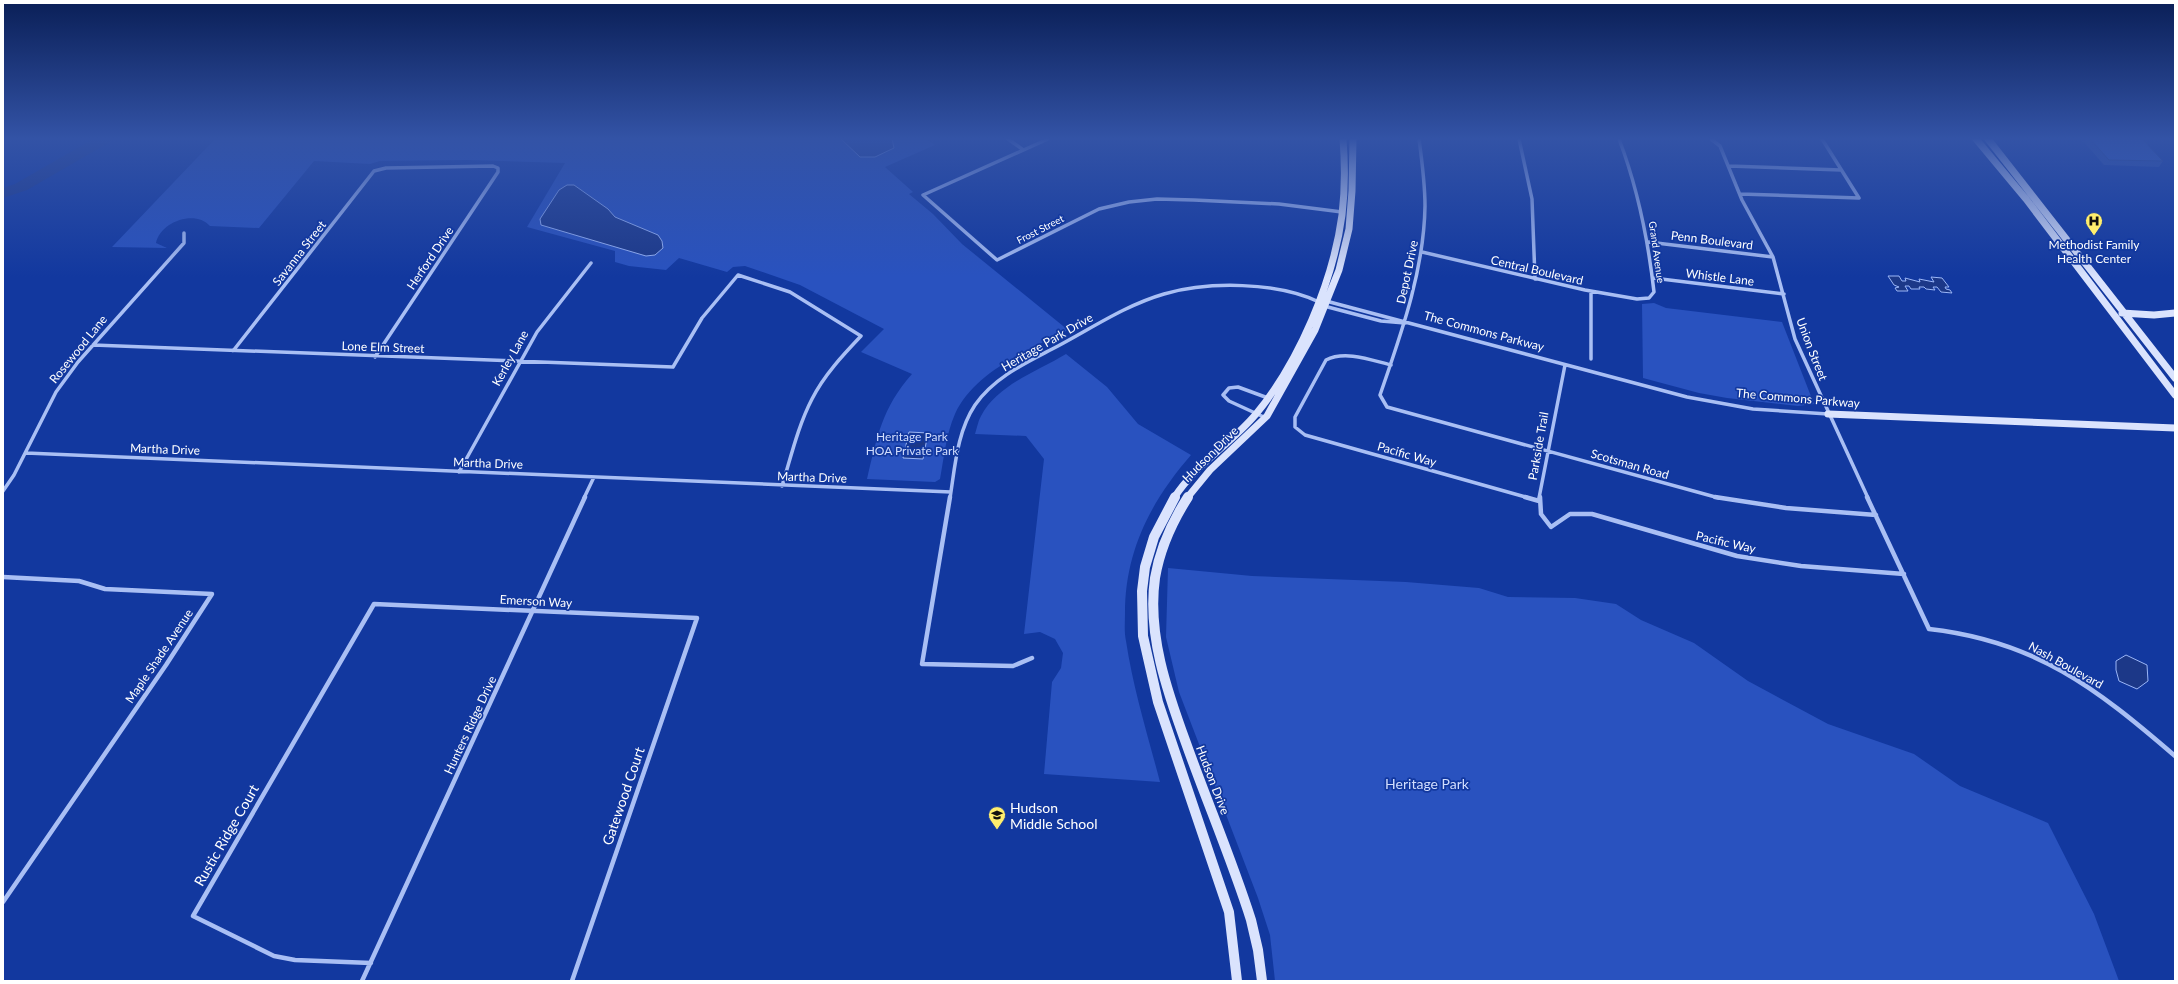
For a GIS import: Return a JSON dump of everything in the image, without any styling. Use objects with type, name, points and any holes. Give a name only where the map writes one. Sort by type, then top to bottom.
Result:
[{"type":"street","name":"Savanna Street","points":[[233,351],[363,185]]},
{"type":"street","name":"Herford Drive","points":[[375,357],[489,185]]},
{"type":"street","name":"Frost Street","points":[[945,185],[923,195],[949,215],[971,240],[997,260],[1099,209],[1129,202],[1157,199],[1279,204],[1351,213]]},
{"type":"street","name":"Hudson Drive","points":[[1272,400],[1302,338],[1331,262],[1342,212],[1344,185]]},
{"type":"street","name":"Hudson Drive","points":[[1262,981],[1262,962],[1250,913],[1197,775],[1167,688],[1154,633],[1153,601],[1161,551],[1172,522],[1188,495],[1261,415],[1311,338],[1326,304],[1344,247],[1351,213],[1352,185]]},
{"type":"street","name":"Depot Drive","points":[[1384,404],[1380,395],[1405,323],[1422,252],[1425,185]]},
{"type":"street","points":[[1529,185],[1532,199],[1535,279]]},
{"type":"street","name":"Grand Avenue","points":[[1635,185],[1648,242],[1653,278],[1654,292],[1650,298]]},
{"type":"street","name":"Union Street","points":[[1736,185],[1773,256],[1798,346],[1828,414],[1930,628]]},
{"type":"street","points":[[1740,194],[1859,198],[1851,185]]},
{"type":"street","points":[[2014,185],[2114,313],[2175,395]]},
{"type":"street","points":[[2024,185],[2175,378]]},
{"type":"street","name":"Rosewood Lane","points":[[3,491],[26,453],[38,424],[56,392],[93,344],[184,243],[184,233]]},
{"type":"street","name":"Penn Boulevard","points":[[1648,242],[1773,256]]},
{"type":"street","name":"Central Boulevard","points":[[1422,252],[1592,292],[1637,299],[1650,298]]},
{"type":"street","name":"Kerley Lane","points":[[459,472],[537,332],[591,263]]},
{"type":"street","name":"Lone Elm Street","points":[[93,344],[375,357],[673,367],[699,320],[711,303],[738,275],[790,292],[861,336],[826,375],[812,398],[801,423],[782,486]]},
{"type":"street","name":"Whistle Lane","points":[[1653,278],[1784,294]]},
{"type":"street","name":"Heritage Park Drive","points":[[1032,658],[1013,666],[922,664],[959,444],[968,414],[986,392],[1015,370],[1109,318],[1135,305],[1166,294],[1205,288],[1252,287],[1290,292],[1317,301]]},
{"type":"street","points":[[1591,358],[1592,292]]},
{"type":"street","name":"The Commons Parkway","points":[[1317,301],[1381,321],[1405,323]]},
{"type":"street","name":"The Commons Parkway","points":[[1326,304],[1382,315],[1405,323],[1565,365],[1721,403],[1761,409],[1828,414],[2175,428]]},
{"type":"street","points":[[2114,313],[2154,315],[2175,313]]},
{"type":"street","name":"Pacific Way","points":[[1391,365],[1348,356],[1330,357],[1326,360],[1295,417],[1295,427],[1305,435],[1539,501]]},
{"type":"street","name":"Parkside Trail","points":[[1551,527],[1541,514],[1539,501],[1546,451],[1565,365]]},
{"type":"street","points":[[1261,415],[1229,401],[1223,395],[1229,388],[1238,387],[1272,400]]},
{"type":"street","name":"Scotsman Road","points":[[1384,404],[1392,410],[1695,493],[1792,511],[1876,515]]},
{"type":"street","name":"Hudson Drive","points":[[1236,981],[1235,951],[1228,911],[1159,704],[1144,652],[1140,599],[1146,566],[1154,537],[1173,497],[1204,462],[1237,433],[1261,415]]},
{"type":"street","name":"Martha Drive","points":[[26,453],[951,492]]},
{"type":"street","name":"Hunters Ridge Drive","points":[[362,981],[594,477]]},
{"type":"street","name":"Pacific Way","points":[[1551,527],[1566,515],[1577,512],[1592,514],[1711,550],[1737,556],[1801,566],[1904,574]]},
{"type":"street","name":"Maple Shade Avenue","points":[[3,577],[79,581],[105,588],[120,590],[212,594],[166,665],[3,902]]},
{"type":"street","name":"Emerson Way","points":[[374,604],[697,618]]},
{"type":"street","name":"Rustic Ridge Court","points":[[371,963],[295,960],[274,956],[193,916],[374,604]]},
{"type":"street","name":"Gatewood Court","points":[[572,981],[697,618]]},
{"type":"street","name":"Nash Boulevard","points":[[1930,628],[1974,635],[2011,646],[2053,666],[2117,706],[2175,756]]},
{"type":"green space","points":[[171,185],[294,185],[259,228],[210,226],[204,221],[187,218],[171,224],[164,229],[159,236],[156,243],[167,248],[112,247]]},
{"type":"green space","name":"Heritage Park HOA Private Park","points":[[552,185],[905,185],[913,192],[909,194],[933,214],[962,244],[1068,330],[1004,363],[989,374],[964,399],[955,414],[949,430],[940,479],[935,482],[867,479],[878,436],[887,411],[912,374],[861,352],[884,329],[800,285],[745,266],[733,267],[727,272],[679,258],[666,270],[629,266],[615,262],[615,251],[527,227]]},
{"type":"green space","points":[[1654,303],[1666,308],[1782,322],[1814,404],[1798,406],[1727,398],[1699,393],[1643,378],[1642,304]]},
{"type":"green space","points":[[1066,354],[1107,387],[1138,424],[1191,455],[1164,490],[1143,528],[1135,548],[1126,590],[1125,638],[1141,712],[1160,782],[1044,774],[1052,682],[1061,668],[1063,653],[1055,639],[1040,632],[1024,634],[1044,459],[1026,436],[975,434],[981,416],[988,405],[997,396],[1019,380]]},
{"type":"green space","name":"Heritage Park","points":[[1168,568],[1252,576],[1406,582],[1479,588],[1508,597],[1575,598],[1616,604],[1641,620],[1694,643],[1748,681],[1828,724],[1914,754],[1960,786],[2048,823],[2094,914],[2119,981],[1275,981],[1270,935],[1258,898],[1179,692],[1166,637]]},
{"type":"shaded area","points":[[567,185],[574,185],[608,209],[615,217],[658,235],[662,241],[663,248],[655,255],[646,256],[541,225],[540,219],[559,190]]},
{"type":"shaded area","points":[[1888,276],[1899,276],[1902,281],[1906,281],[1905,278],[1920,282],[1919,279],[1934,282],[1931,277],[1942,278],[1949,287],[1945,287],[1946,289],[1950,290],[1952,293],[1941,292],[1937,287],[1933,287],[1935,290],[1926,289],[1924,287],[1919,287],[1920,289],[1911,289],[1909,286],[1905,286],[1908,291],[1897,291],[1895,288],[1899,287],[1894,285]]},
{"type":"shaded area","points":[[909,432],[928,433],[923,459],[903,458]]},
{"type":"shaded area","points":[[2126,655],[2147,665],[2148,681],[2137,689],[2119,681],[2116,670],[2116,661]]},
{"type":"waterway","points":[[3,193],[25,185]]},
{"type":"place","name":"Methodist Family Health Center","points":[[2094,236]]},
{"type":"place","name":"Hudson Middle School","points":[[997,830]]}]
